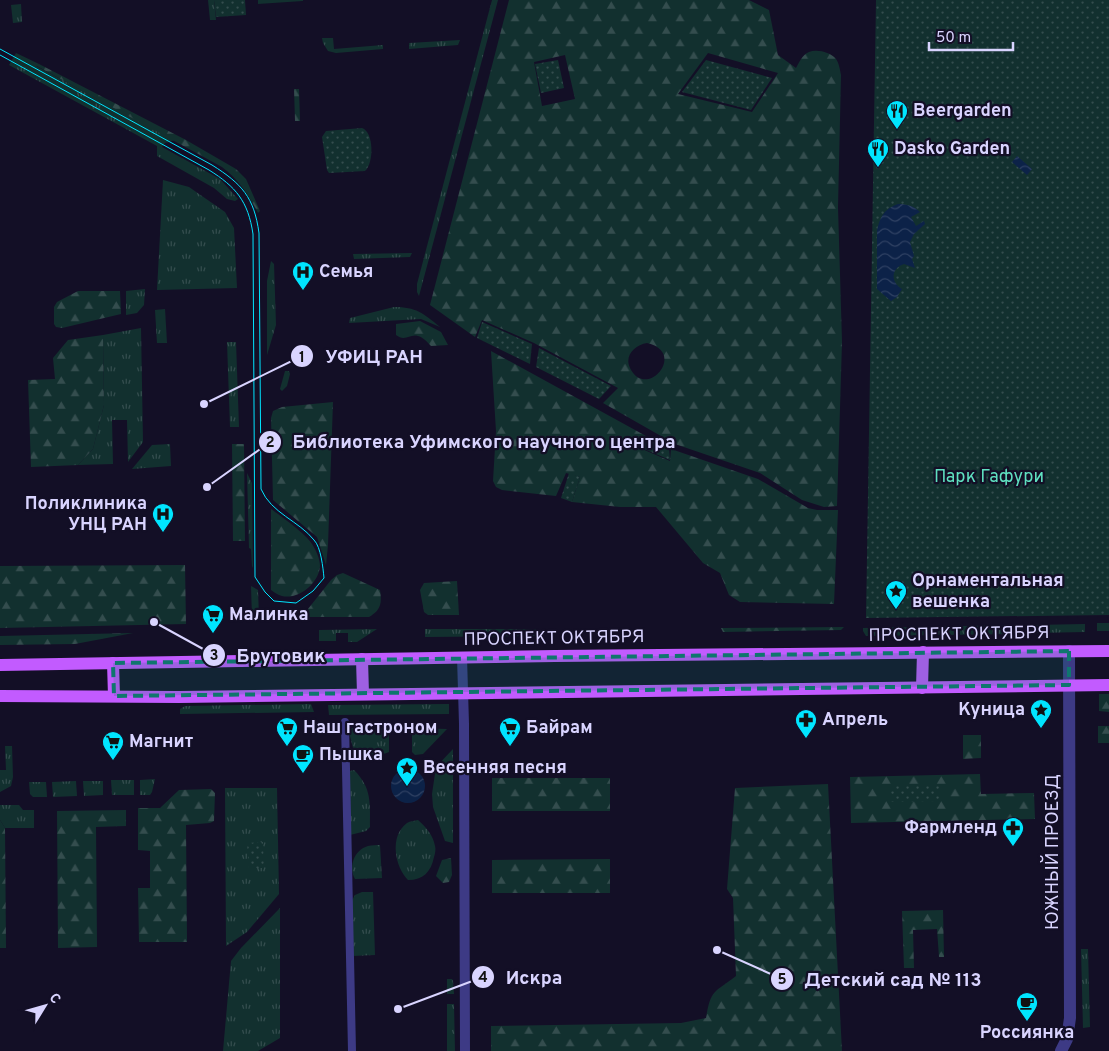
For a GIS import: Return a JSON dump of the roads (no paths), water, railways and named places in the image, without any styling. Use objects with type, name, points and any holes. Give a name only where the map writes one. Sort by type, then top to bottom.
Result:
[{"type":"main road","name":"ПРОСПЕКТ ОКТЯБРЯ","points":[[0,666],[462,657],[1109,651]]},
{"type":"main road","points":[[922,688],[923,652]]},
{"type":"main road","points":[[362,659],[363,694]]},
{"type":"main road","points":[[114,663],[114,696]]},
{"type":"main road","points":[[0,696],[464,693],[1109,685]]},
{"type":"street","name":"ЮЖНЫЙ ПРОЕЗД","points":[[1061,1051],[1067,1039],[1070,1018],[1069,651]]},
{"type":"street","points":[[462,657],[464,693],[466,1051]]},
{"type":"street","points":[[345,722],[352,1051]]},
{"type":"water","points":[[1017,156],[1032,169],[1027,175],[1012,162]]},
{"type":"water","points":[[898,204],[910,206],[920,212],[911,217],[916,226],[924,221],[925,224],[914,234],[910,242],[915,268],[904,264],[894,272],[895,283],[902,289],[897,297],[891,301],[877,289],[877,231],[883,214],[889,208]]},
{"type":"water","points":[[408,769],[420,774],[425,786],[420,798],[408,803],[396,798],[391,786],[396,774]]},
{"type":"tram line","points":[[0,49],[212,165],[239,185],[250,201],[259,233],[261,489],[278,511],[301,527],[316,543],[324,574],[324,578],[313,591],[296,603],[274,601],[255,577],[253,234],[251,222],[244,204],[227,183],[209,170],[0,55]]},
{"type":"place","name":"Beergarden","points":[[897,130]]},
{"type":"place","name":"Dasko Garden","points":[[878,168]]},
{"type":"place","name":"Семья","points":[[303,291]]},
{"type":"place","name":"УФИЦ РАН","points":[[204,404]]},
{"type":"place","name":"Библиотека Уфимского научного центра","points":[[207,487]]},
{"type":"place","name":"Поликлиника УНЦ РАН","points":[[163,533]]},
{"type":"place","name":"Орнаментальная вешенка","points":[[896,610]]},
{"type":"place","name":"Брутовик","points":[[154,622]]},
{"type":"place","name":"Малинка","points":[[213,634]]},
{"type":"place","name":"Куница","points":[[1041,729]]},
{"type":"place","name":"Апрель","points":[[806,739]]},
{"type":"place","name":"Наш гастроном","points":[[287,747]]},
{"type":"place","name":"Байрам","points":[[510,747]]},
{"type":"place","name":"Магнит","points":[[113,761]]},
{"type":"place","name":"Пышка","points":[[303,774]]},
{"type":"place","name":"Весенняя песня","points":[[407,787]]},
{"type":"place","name":"Фармленд","points":[[1013,847]]},
{"type":"place","name":"Детский сад № 113","points":[[717,950]]},
{"type":"place","name":"Искра","points":[[398,1009]]},
{"type":"place","name":"Россиянка","points":[[1027,1022]]},
{"type":"park label","name":"Парк Гафури","points":[[989,477]]}]
